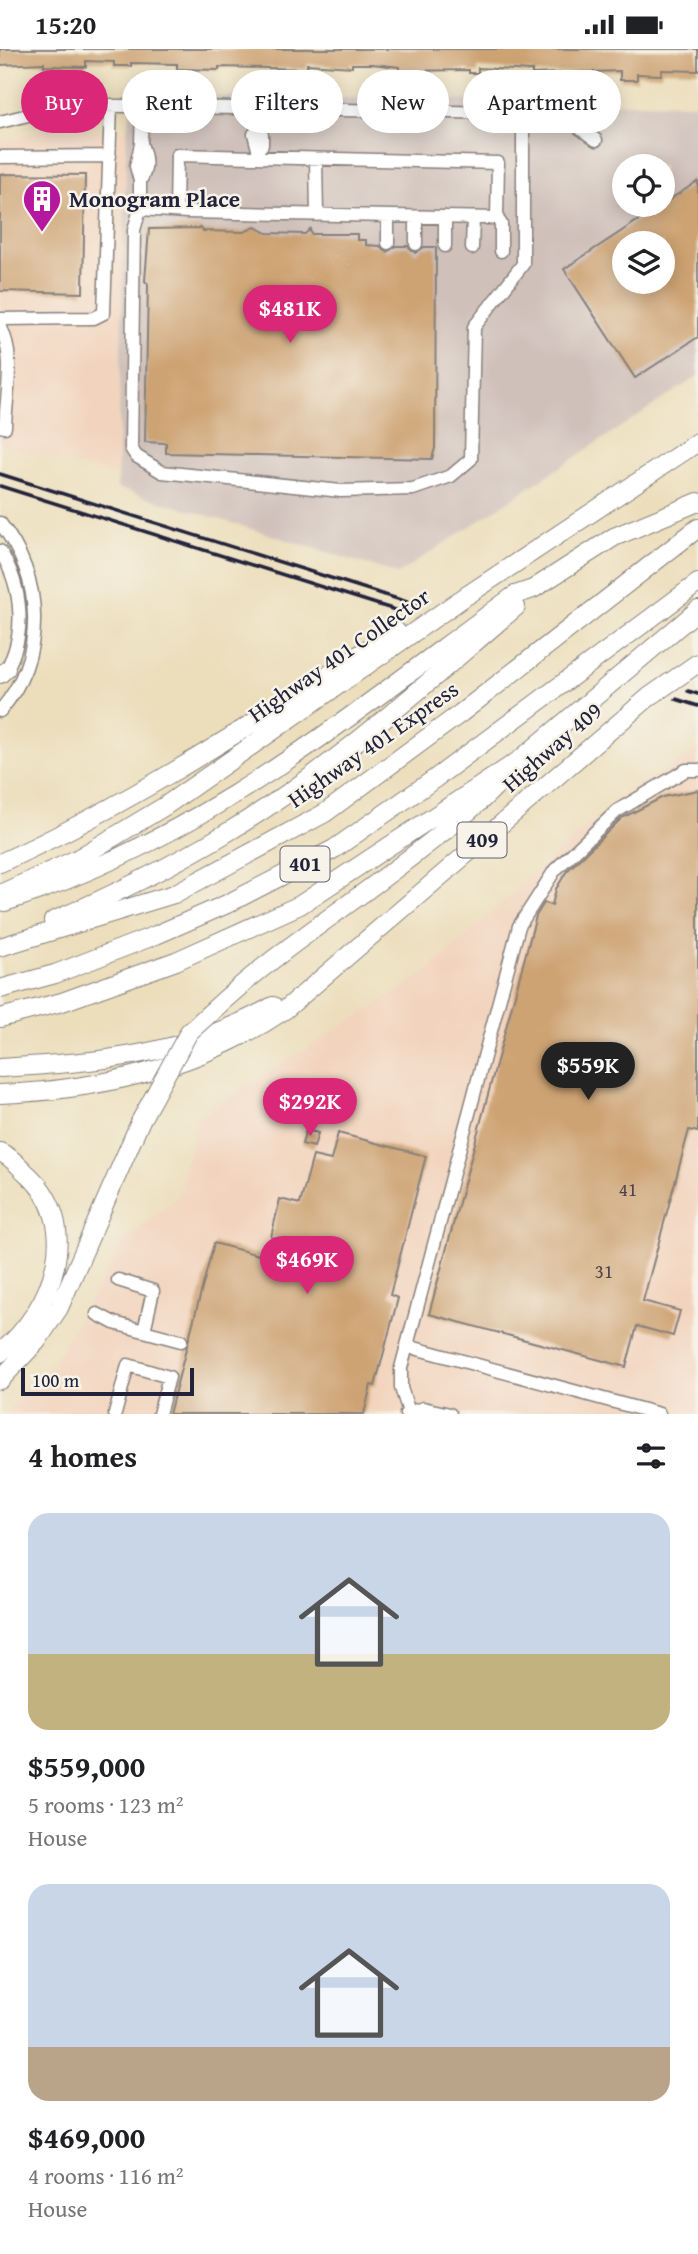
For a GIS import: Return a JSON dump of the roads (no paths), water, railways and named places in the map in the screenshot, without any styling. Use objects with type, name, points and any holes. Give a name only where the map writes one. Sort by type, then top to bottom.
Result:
[{"type":"highway","name":"Highway 401 Collector","points":[[0,894],[77,859],[165,806],[426,624],[698,442]]},
{"type":"highway","points":[[0,946],[122,891],[236,827],[363,737],[522,602],[533,589],[573,560],[643,523],[698,502]]},
{"type":"highway","name":"Highway 401 Express","points":[[0,946],[174,894],[325,813],[461,713],[698,528]]},
{"type":"highway","name":"401","points":[[0,989],[55,974],[156,935],[227,904],[334,849],[433,780],[698,583]]},
{"type":"highway","points":[[0,904],[42,890],[146,845],[268,775],[377,699],[515,595],[533,589]]},
{"type":"highway","name":"401","points":[[0,1018],[62,1002],[176,961],[300,905],[521,759],[698,610]]},
{"type":"highway","points":[[0,863],[61,835],[154,785],[397,630],[426,624]]},
{"type":"highway","name":"Highway 409","points":[[314,983],[649,697],[698,663]]},
{"type":"highway","points":[[0,1380],[37,1341],[59,1308],[141,1120],[189,1032],[255,971],[377,885],[482,801],[521,759]]},
{"type":"highway","points":[[0,1068],[149,1053],[186,1045],[227,1030],[314,983]]},
{"type":"highway","points":[[0,1094],[98,1085],[140,1076],[213,1051],[256,1029],[286,1009],[314,983]]},
{"type":"highway","points":[[0,1152],[46,1193],[55,1213],[59,1239],[56,1268],[47,1290],[21,1335],[0,1353]]},
{"type":"street","points":[[0,123],[68,105],[122,105]]},
{"type":"street","points":[[0,319],[94,318],[104,313],[111,105]]},
{"type":"street","points":[[343,110],[463,112]]},
{"type":"street","points":[[141,133],[136,166],[140,181],[140,209],[134,230],[131,449],[136,456],[162,472],[341,491],[413,489],[451,477],[471,459],[474,327],[523,264],[523,133]]},
{"type":"street","points":[[255,133],[258,153]]},
{"type":"street","points":[[586,133],[596,140]]},
{"type":"street","points":[[176,211],[177,155],[258,153],[316,159],[522,162]]},
{"type":"street","points":[[0,157],[110,156]]},
{"type":"street","points":[[316,159],[317,215]]},
{"type":"street","points":[[498,163],[497,218],[501,224],[501,251]]},
{"type":"street","points":[[140,209],[497,218]]},
{"type":"street","points":[[388,216],[388,243]]},
{"type":"street","points":[[416,217],[416,243]]},
{"type":"street","points":[[445,218],[445,246]]},
{"type":"street","points":[[472,248],[473,218]]},
{"type":"street","points":[[0,326],[7,339],[8,355],[5,426],[0,426]]},
{"type":"street","points":[[0,523],[19,552],[30,584],[35,620],[30,663],[0,711]]},
{"type":"street","points":[[0,551],[15,582],[20,616],[15,653],[2,675]]},
{"type":"street","points":[[450,1414],[423,1408],[407,1413],[401,1388],[401,1368],[519,926],[555,870],[617,811],[687,770],[698,771]]},
{"type":"street","points":[[118,1280],[153,1291],[144,1331]]},
{"type":"street","points":[[97,1314],[114,1323],[181,1341]]},
{"type":"street","points":[[407,1346],[659,1414]]},
{"type":"street","points":[[115,1414],[128,1365],[169,1377],[159,1414]]},
{"type":"railway","points":[[0,474],[420,606]]},
{"type":"railway","points":[[0,486],[408,614]]},
{"type":"railway","points":[[688,691],[698,694]]},
{"type":"railway","points":[[676,699],[698,706]]},
{"type":"place","name":"Monogram Place","points":[[42,233]]}]
